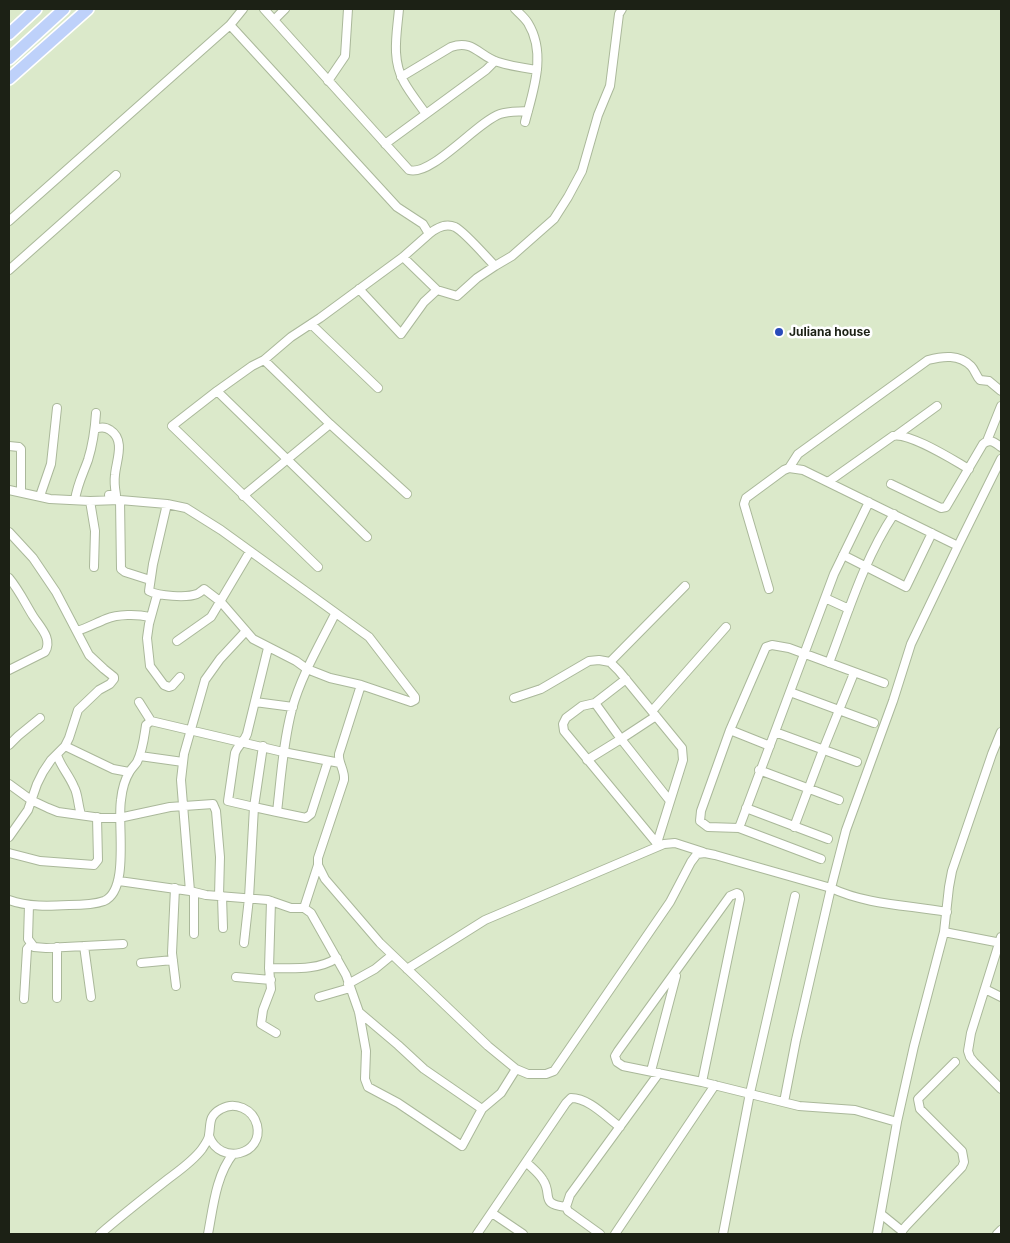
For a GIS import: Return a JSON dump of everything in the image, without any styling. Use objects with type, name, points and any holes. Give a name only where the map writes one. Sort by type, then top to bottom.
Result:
[{"type":"highway","points":[[9,34],[36,9]]},
{"type":"highway","points":[[10,60],[64,9]]},
{"type":"highway","points":[[9,79],[88,9]]},
{"type":"street","points":[[9,221],[230,25],[243,9]]},
{"type":"street","points":[[264,9],[408,170],[418,171],[430,165],[489,120],[500,114],[528,111]]},
{"type":"street","points":[[274,20],[285,9]]},
{"type":"street","points":[[328,81],[345,56],[348,9]]},
{"type":"street","points":[[401,9],[395,52],[397,67],[426,114]]},
{"type":"street","points":[[515,9],[528,22],[533,34],[536,50],[537,70],[525,122]]},
{"type":"street","points":[[403,257],[437,290],[457,296],[477,278],[512,256],[554,218],[568,198],[582,170],[598,114],[610,86],[622,9]]},
{"type":"street","points":[[230,25],[397,207],[423,224],[429,234]]},
{"type":"street","points":[[402,77],[459,44],[467,45],[495,61],[537,70]]},
{"type":"street","points":[[385,144],[486,70],[495,61]]},
{"type":"street","points":[[9,270],[116,175]]},
{"type":"street","points":[[318,567],[172,426],[217,391],[252,366],[264,360],[291,337],[403,257],[436,228],[455,227],[495,266]]},
{"type":"street","points":[[359,289],[401,334],[424,302],[437,290]]},
{"type":"street","points":[[311,324],[378,388]]},
{"type":"street","points":[[789,468],[798,454],[928,360],[940,357],[954,357],[962,360],[971,366],[980,380],[989,382],[1001,392]]},
{"type":"street","points":[[264,360],[330,424],[407,494]]},
{"type":"street","points":[[217,391],[368,537]]},
{"type":"street","points":[[828,482],[937,406]]},
{"type":"street","points":[[891,484],[941,508],[946,507],[983,444],[987,441],[1001,406]]},
{"type":"street","points":[[40,496],[51,464],[57,408]]},
{"type":"street","points":[[75,500],[77,486],[89,456],[95,429],[96,413]]},
{"type":"street","points":[[243,496],[330,424]]},
{"type":"street","points":[[95,429],[99,427],[109,429],[117,437],[120,444],[115,475],[116,495],[106,495],[100,500]]},
{"type":"street","points":[[897,435],[908,437],[969,469]]},
{"type":"street","points":[[987,441],[991,441],[1001,447]]},
{"type":"street","points":[[9,446],[21,449],[20,492]]},
{"type":"street","points":[[784,1102],[796,1040],[846,830],[893,701],[911,644],[1001,459]]},
{"type":"street","points":[[769,589],[744,504],[746,498],[789,468],[803,470],[958,546]]},
{"type":"street","points":[[9,490],[50,499],[120,500],[167,504],[186,508],[221,530],[369,638],[415,700],[411,702],[361,685],[330,678],[307,669],[296,661],[253,639],[221,602],[204,589],[197,594],[157,595],[149,591],[167,504]]},
{"type":"street","points":[[120,500],[122,569],[125,572],[150,580]]},
{"type":"street","points":[[90,501],[95,531],[94,567]]},
{"type":"street","points":[[739,828],[825,598],[843,555],[869,502]]},
{"type":"street","points":[[829,662],[866,567],[894,514]]},
{"type":"street","points":[[9,532],[33,558],[56,592],[89,655],[104,670],[112,674],[114,679],[78,710],[70,738],[43,772],[23,818],[9,837]]},
{"type":"street","points":[[843,555],[906,587],[932,533]]},
{"type":"street","points":[[177,641],[212,617],[249,552]]},
{"type":"street","points":[[9,578],[23,597],[32,615],[42,627],[47,638],[48,647],[44,652],[9,670]]},
{"type":"street","points":[[610,662],[685,586]]},
{"type":"street","points":[[157,595],[150,617],[147,638],[150,666],[164,685],[172,686],[180,677]]},
{"type":"street","points":[[825,598],[849,610]]},
{"type":"street","points":[[277,812],[283,752],[292,707],[307,669],[335,614]]},
{"type":"street","points":[[76,630],[88,628],[111,618],[140,615],[150,617]]},
{"type":"street","points":[[587,760],[621,740],[654,714],[726,627]]},
{"type":"street","points":[[194,934],[192,891],[181,780],[183,762],[190,730],[205,680],[220,659],[246,631]]},
{"type":"street","points":[[821,859],[739,828],[708,826],[700,822],[701,811],[730,730],[766,647],[775,645],[805,653],[854,673],[884,682]]},
{"type":"street","points":[[268,648],[244,742],[237,748],[235,753],[228,801],[309,818],[328,761]]},
{"type":"street","points":[[514,698],[541,689],[589,661],[610,662],[682,748],[683,753],[658,845]]},
{"type":"street","points":[[794,827],[854,673]]},
{"type":"street","points":[[626,679],[595,703],[582,706],[566,718],[563,724],[564,731],[658,845]]},
{"type":"street","points":[[304,908],[318,864],[318,858],[344,780],[339,754],[361,685]]},
{"type":"street","points":[[790,692],[874,723]]},
{"type":"street","points":[[139,702],[151,721],[283,752],[340,763]]},
{"type":"street","points":[[255,702],[292,707]]},
{"type":"street","points":[[595,703],[621,740],[670,801]]},
{"type":"street","points":[[9,745],[40,718]]},
{"type":"street","points":[[9,900],[29,905],[85,905],[108,898],[119,881],[121,799],[129,772],[140,756],[144,744],[146,725],[151,721]]},
{"type":"street","points":[[730,730],[770,746]]},
{"type":"street","points":[[775,732],[857,762]]},
{"type":"street","points":[[877,1234],[897,1122],[925,1002],[944,932],[952,871],[1001,732]]},
{"type":"street","points":[[65,746],[113,769],[129,772]]},
{"type":"street","points":[[244,942],[249,898],[254,807],[264,746]]},
{"type":"street","points":[[57,755],[60,766],[74,787],[77,805],[81,814]]},
{"type":"street","points":[[140,756],[183,762]]},
{"type":"street","points":[[760,770],[839,800]]},
{"type":"street","points":[[9,784],[31,800],[58,812],[97,817],[120,818],[183,806],[213,804],[215,807],[220,857],[223,928]]},
{"type":"street","points":[[746,808],[828,839]]},
{"type":"street","points":[[9,853],[40,861],[94,865],[98,860],[97,817]]},
{"type":"street","points":[[407,970],[485,920],[658,845],[668,843],[675,843],[831,888],[845,895],[947,912]]},
{"type":"street","points":[[318,864],[325,879],[407,970],[488,1046],[516,1069],[528,1074],[537,1075],[554,1071],[670,902],[691,862],[697,854],[705,853]]},
{"type":"street","points":[[119,881],[175,888],[206,896],[271,901],[291,908],[304,908],[311,913],[346,975],[359,1012],[366,1051],[365,1079],[368,1087],[398,1103],[462,1146],[482,1109],[501,1093],[516,1069]]},
{"type":"street","points":[[175,888],[173,960],[176,986]]},
{"type":"street","points":[[702,1082],[740,900],[737,893],[730,896],[615,1056],[617,1062],[623,1066],[702,1082],[799,1106],[855,1110],[897,1122]]},
{"type":"street","points":[[723,1234],[750,1093],[795,896]]},
{"type":"street","points":[[271,901],[270,994],[263,1010],[261,1024],[276,1033]]},
{"type":"street","points":[[29,905],[27,931],[28,939],[34,946],[46,948],[123,944]]},
{"type":"street","points":[[944,932],[1001,941],[971,1033],[968,1051],[974,1062],[1001,1089]]},
{"type":"street","points":[[24,999],[27,949],[31,944]]},
{"type":"street","points":[[84,946],[91,996]]},
{"type":"street","points":[[57,947],[57,998]]},
{"type":"street","points":[[319,997],[349,986],[392,955]]},
{"type":"street","points":[[269,968],[310,967],[326,964],[337,958]]},
{"type":"street","points":[[140,963],[173,960]]},
{"type":"street","points":[[566,1207],[570,1195],[620,1127],[655,1072],[677,971]]},
{"type":"street","points":[[236,977],[271,980]]},
{"type":"street","points":[[985,989],[1001,997]]},
{"type":"street","points":[[359,1012],[424,1069],[482,1109]]},
{"type":"street","points":[[881,1214],[902,1233],[962,1167],[964,1162],[962,1151],[920,1110],[918,1103],[921,1095],[955,1062]]},
{"type":"street","points":[[615,1234],[715,1085]]},
{"type":"street","points":[[476,1234],[571,1098],[585,1101],[620,1127]]},
{"type":"street","points":[[100,1234],[188,1163],[202,1148],[209,1136],[211,1120],[218,1111],[233,1106],[248,1111],[257,1124],[257,1135],[248,1149],[233,1154],[227,1162],[222,1174],[208,1234]]},
{"type":"street","points":[[209,1136],[218,1149],[233,1154]]},
{"type":"street","points":[[526,1162],[543,1179],[550,1202],[556,1206],[566,1207]]},
{"type":"street","points":[[566,1207],[568,1211],[600,1234]]},
{"type":"street","points":[[492,1213],[523,1234]]},
{"type":"street","points":[[997,1234],[1001,1230]]},
{"type":"place","name":"Juliana house","points":[[779,332]]}]
